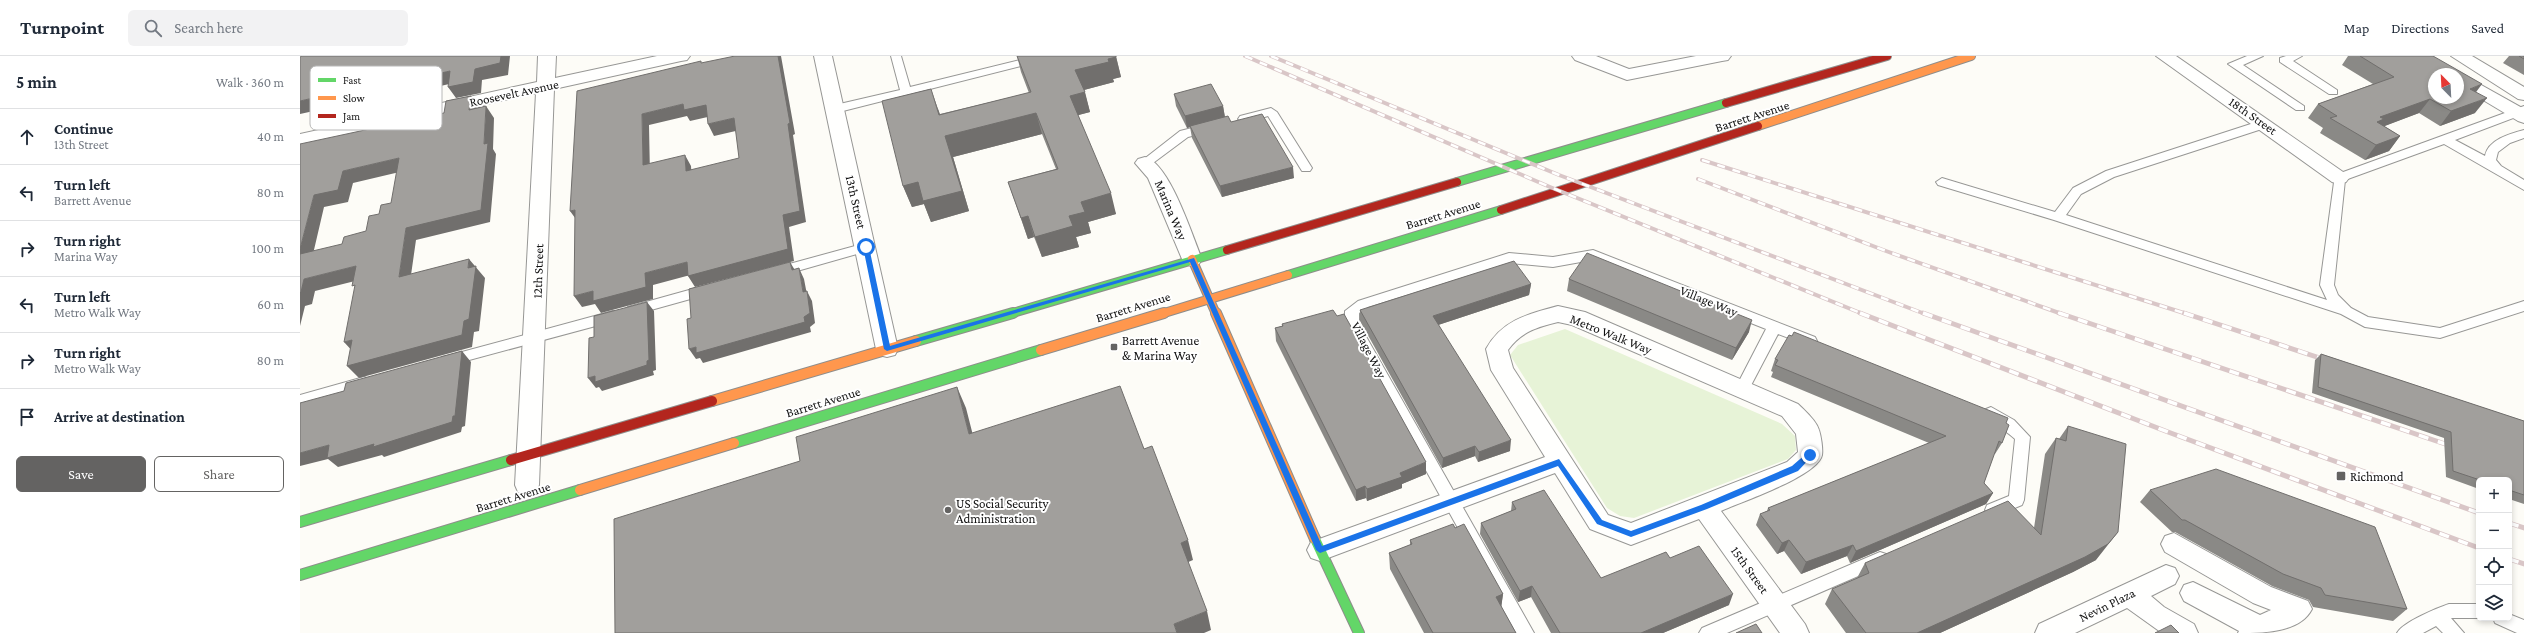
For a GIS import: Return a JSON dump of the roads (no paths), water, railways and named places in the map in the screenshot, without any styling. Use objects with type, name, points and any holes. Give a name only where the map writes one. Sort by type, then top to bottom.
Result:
[{"type":"main road","name":"Barrett Avenue","points":[[300,522],[1887,56]]},
{"type":"main road","name":"Barrett Avenue","points":[[300,575],[1208,298],[1525,203],[1971,56]]},
{"type":"main road","name":"Marina Way","points":[[1192,259],[1320,550],[1359,633]]},
{"type":"street","name":"12th Street","points":[[527,485],[547,56]]},
{"type":"street","name":"Roosevelt Avenue","points":[[442,109],[681,56]]},
{"type":"street","name":"13th Street","points":[[823,56],[866,247],[887,349]]},
{"type":"street","points":[[1581,56],[1596,59],[1627,75],[1722,56]]},
{"type":"street","name":"18th Street","points":[[2165,56],[2339,178]]},
{"type":"street","points":[[2460,56],[2524,95]]},
{"type":"street","points":[[2464,80],[2522,113]]},
{"type":"street","name":"Roosevelt Avenue","points":[[300,140],[345,130]]},
{"type":"street","name":"Marina Way","points":[[1145,163],[1157,176],[1192,259]]},
{"type":"street","name":"Metro Walk Way","points":[[1558,314],[1577,318],[1742,389],[1790,410],[1808,431],[1810,455],[1795,468],[1704,507],[1631,534],[1599,522],[1559,462],[1502,370],[1497,349],[1509,332],[1529,322],[1558,314]]},
{"type":"street","points":[[1320,550],[1559,462]]},
{"type":"street","name":"15th Street","points":[[1704,507],[1796,633]]},
{"type":"street","points":[[2176,540],[2262,595],[2299,609],[2255,631],[2181,586],[2176,540]]},
{"type":"street","name":"Nevin Plaza","points":[[2048,633],[2129,594],[2181,586]]},
{"type":"street","points":[[2129,594],[2158,616],[2185,633]]},
{"type":"lane","points":[[896,56],[906,92]]},
{"type":"lane","points":[[835,109],[1049,56]]},
{"type":"lane","points":[[2258,56],[2234,64],[2300,108]]},
{"type":"lane","points":[[2281,58],[2297,56]]},
{"type":"lane","points":[[2281,58],[2333,92]]},
{"type":"lane","points":[[1235,122],[1271,112],[1306,168]]},
{"type":"lane","points":[[2346,311],[2333,298],[2327,285],[2339,178],[2445,139],[2522,113]]},
{"type":"lane","points":[[2058,217],[2077,191],[2110,174],[2264,124]]},
{"type":"lane","points":[[1145,163],[1184,134],[1220,125]]},
{"type":"lane","points":[[2496,169],[2490,160],[2492,150],[2506,140],[2524,134]]},
{"type":"lane","points":[[2445,139],[2524,186]]},
{"type":"lane","points":[[1942,182],[2058,217],[2346,311],[2365,322],[2440,333],[2524,306]]},
{"type":"lane","points":[[766,274],[866,247]]},
{"type":"lane","name":"Village Way","points":[[1524,633],[1452,501],[1352,324],[1352,312],[1363,304],[1509,258],[1555,262],[1581,254],[1593,255],[1825,347]]},
{"type":"lane","points":[[436,364],[720,287]]},
{"type":"lane","points":[[1742,389],[1774,327]]},
{"type":"lane","points":[[300,400],[376,380]]},
{"type":"lane","points":[[1976,406],[2009,424],[2023,437],[2016,500],[1979,516]]},
{"type":"lane","points":[[1708,633],[1892,554]]},
{"type":"lane","points":[[2406,633],[2436,616],[2449,611],[2476,611]]},
{"type":"lane","points":[[2436,616],[2455,633]]},
{"type":"lane","points":[[2508,621],[2524,628]]},
{"type":"railway","points":[[1245,56],[1550,187],[1863,314]]},
{"type":"railway","points":[[1271,56],[1559,175],[1925,314]]},
{"type":"railway","points":[[1702,160],[2187,314]]},
{"type":"railway","points":[[1698,179],[1886,251],[2062,314]]},
{"type":"railway","points":[[1860,313],[2168,432],[2476,547]]},
{"type":"railway","points":[[1923,313],[2476,512]]},
{"type":"railway","points":[[2059,313],[2454,447]]},
{"type":"railway","points":[[2184,313],[2329,361]]},
{"type":"railway","points":[[2512,524],[2524,528]]},
{"type":"railway","points":[[2512,560],[2524,564]]},
{"type":"place","name":"Barrett Avenue & Marina Way","points":[[1114,347]]},
{"type":"place","name":"Richmond","points":[[2341,476]]},
{"type":"place","name":"US Social Security Administration","points":[[948,510]]}]
